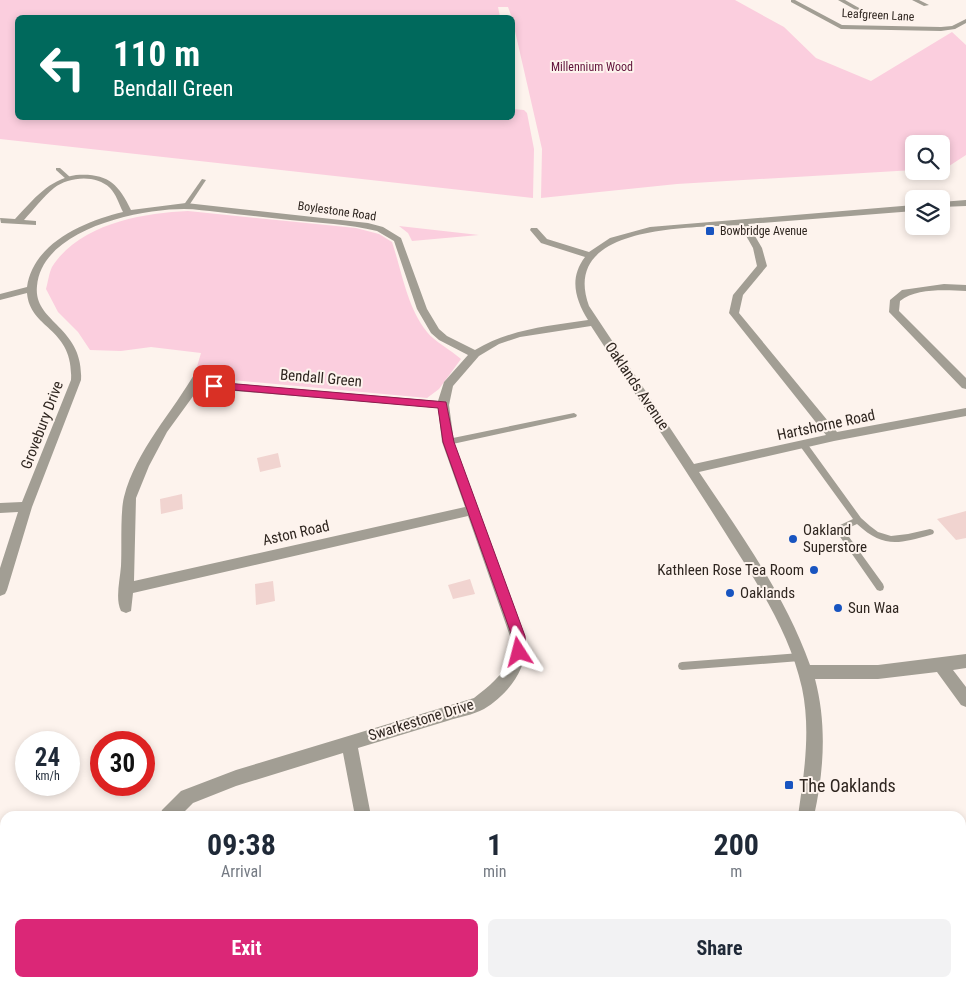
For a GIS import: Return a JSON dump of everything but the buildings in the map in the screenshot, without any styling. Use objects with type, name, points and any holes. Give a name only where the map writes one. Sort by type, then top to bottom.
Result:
[{"type":"street","points":[[841,0],[872,17]]},
{"type":"street","points":[[915,0],[926,4]]},
{"type":"street","name":"Leafgreen Lane","points":[[793,1],[841,27],[941,29],[953,28],[966,21]]},
{"type":"street","points":[[18,221],[46,192],[57,183],[68,178],[82,177],[109,183],[119,195],[128,213]]},
{"type":"street","points":[[950,204],[966,203]]},
{"type":"street","points":[[0,297],[32,289],[34,278],[41,263],[58,244],[92,225],[128,213],[163,207],[186,206]]},
{"type":"street","name":"Boylestone Road","points":[[186,206],[368,226],[380,229],[398,240],[428,321],[443,338],[475,354]]},
{"type":"street","name":"Oaklands Avenue","points":[[807,811],[814,778],[815,718],[803,664],[780,609],[692,469],[594,322],[579,293],[579,281],[583,269],[592,256],[606,244],[634,233],[675,227],[905,209]]},
{"type":"street","points":[[1,220],[33,223]]},
{"type":"street","points":[[742,222],[758,245],[762,256],[762,266],[738,295],[734,313],[834,437]]},
{"type":"street","points":[[534,230],[544,241],[592,256]]},
{"type":"street","points":[[966,288],[944,287],[905,292],[894,300],[894,312],[966,386]]},
{"type":"street","name":"Grovebury Drive","points":[[0,590],[26,507],[76,380],[77,367],[70,343],[36,308],[32,289]]},
{"type":"street","name":"Swarkestone Drive","points":[[173,811],[187,797],[236,778],[478,704],[494,693],[510,674],[519,652],[518,636],[448,442],[443,405],[448,385],[475,354],[495,342],[518,334],[594,322]]},
{"type":"street","name":"Bendall Green","points":[[126,608],[130,498],[143,466],[163,430],[198,379],[443,405]]},
{"type":"street","name":"Hartshorne Road","points":[[692,469],[834,437],[966,412]]},
{"type":"street","points":[[0,508],[26,507]]},
{"type":"street","name":"Aston Road","points":[[126,590],[474,510]]},
{"type":"street","points":[[803,664],[878,672],[966,661]]},
{"type":"street","points":[[941,665],[966,700]]},
{"type":"street","points":[[349,742],[362,811]]},
{"type":"lane","points":[[58,169],[68,178]]},
{"type":"lane","points":[[186,206],[204,180]]},
{"type":"lane","points":[[448,442],[574,415]]},
{"type":"lane","points":[[803,444],[858,520],[871,533],[899,540],[930,532]]},
{"type":"lane","points":[[858,520],[839,529],[880,587]]},
{"type":"lane","points":[[682,666],[803,664]]},
{"type":"green space","name":"Millennium Wood","points":[[0,0],[735,0],[784,27],[816,58],[871,81],[952,32],[966,45],[966,155],[950,165],[950,135],[905,135],[905,171],[677,184],[541,198],[542,149],[515,31],[515,15],[511,15],[508,7],[498,7],[500,15],[15,15],[15,120],[515,120],[515,109],[524,110],[527,113],[534,149],[533,198],[0,139]]},
{"type":"green space","points":[[188,211],[356,228],[379,234],[392,242],[414,312],[420,322],[430,335],[461,359],[439,389],[427,398],[221,379],[196,370],[201,353],[151,347],[121,351],[90,350],[78,332],[58,312],[46,289],[52,267],[64,252],[78,240],[95,231],[132,218]]},
{"type":"green space","points":[[399,226],[479,235],[412,241],[408,233]]},
{"type":"place","name":"Bowbridge Avenue","points":[[710,231]]},
{"type":"place","name":"Oakland Superstore","points":[[793,539]]},
{"type":"place","name":"Kathleen Rose Tea Room","points":[[814,570]]},
{"type":"place","name":"Oaklands","points":[[730,593]]},
{"type":"place","name":"Sun Waa","points":[[838,608]]},
{"type":"place","name":"The Oaklands","points":[[789,785]]},
{"type":"route","points":[[214,386],[443,405],[448,442],[518,636],[519,652]]}]
